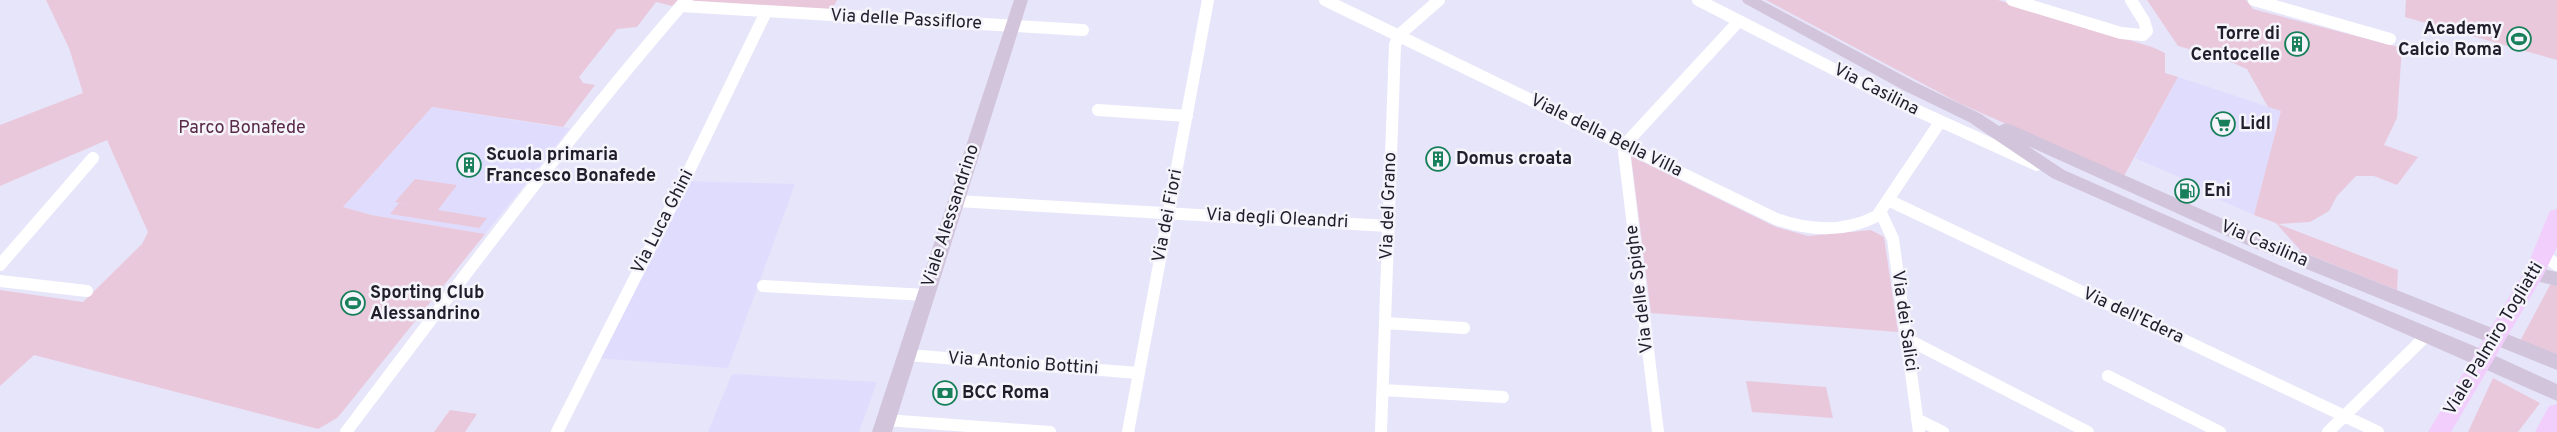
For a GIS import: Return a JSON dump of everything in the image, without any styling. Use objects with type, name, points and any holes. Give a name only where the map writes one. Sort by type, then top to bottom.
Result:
[{"type":"main road","name":"Viale Alessandrino","points":[[884,426],[1021,0]]},
{"type":"main road","name":"Via Casilina","points":[[1749,0],[1975,118],[2029,139],[2253,240],[2557,362]]},
{"type":"main road","name":"Via Casilina","points":[[1975,118],[2058,174],[2238,255],[2484,358],[2557,393]]},
{"type":"main road","name":"Viale Palmiro Togliatti","points":[[2439,432],[2534,274],[2550,260],[2557,216]]},
{"type":"main road","points":[[2534,274],[2557,278]]},
{"type":"main road","points":[[2546,432],[2557,413]]},
{"type":"street","name":"Via dei Fiori","points":[[1128,432],[1208,0]]},
{"type":"street","name":"Viale della Bella Villa","points":[[1324,0],[1776,220],[1796,226],[1820,229],[1866,222],[1880,213]]},
{"type":"street","points":[[1399,35],[1439,0]]},
{"type":"street","name":"Via Casilina","points":[[1698,0],[1738,22],[1940,122],[2058,174]]},
{"type":"street","points":[[2012,0],[2128,35],[2143,35],[2147,31],[2144,21],[2131,0]]},
{"type":"street","points":[[2034,7],[2044,0]]},
{"type":"street","points":[[2254,0],[2390,39]]},
{"type":"street","name":"Via delle Passiflore","points":[[683,3],[766,12],[1084,30]]},
{"type":"street","points":[[346,432],[544,172],[620,76],[683,3]]},
{"type":"street","name":"Via Luca Ghini","points":[[557,432],[684,181],[766,12]]},
{"type":"street","points":[[1625,145],[1738,22]]},
{"type":"street","name":"Via del Grano","points":[[1381,432],[1394,54],[1399,35]]},
{"type":"street","points":[[1098,110],[1187,116]]},
{"type":"street","points":[[1880,213],[1940,122]]},
{"type":"street","name":"Via delle Spighe","points":[[1625,145],[1624,152],[1658,432]]},
{"type":"street","points":[[0,265],[93,158]]},
{"type":"street","name":"Via dell'Edera","points":[[1888,200],[2378,432]]},
{"type":"street","name":"Via degli Oleandri","points":[[956,201],[1388,226]]},
{"type":"street","name":"Via dei Salici","points":[[1880,213],[1892,239],[1918,425]]},
{"type":"street","points":[[0,282],[87,291]]},
{"type":"street","points":[[763,286],[926,294]]},
{"type":"street","points":[[1385,323],[1464,328]]},
{"type":"street","points":[[2328,432],[2428,334]]},
{"type":"street","points":[[1907,339],[2088,432]]},
{"type":"street","name":"Via Antonio Bottini","points":[[907,356],[1139,373]]},
{"type":"street","points":[[2108,376],[2220,432]]},
{"type":"street","points":[[1383,390],[1503,397]]},
{"type":"street","points":[[1918,425],[1943,432]]},
{"type":"street","points":[[884,426],[1050,432]]},
{"type":"shaded area","points":[[2178,77],[2281,111],[2254,215],[2218,199],[2220,195],[2135,158]]},
{"type":"shaded area","points":[[432,107],[570,128],[485,234],[371,215],[343,207]]},
{"type":"shaded area","points":[[684,181],[795,184],[728,368],[596,358]]},
{"type":"shaded area","points":[[732,374],[877,382],[859,432],[708,432]]},
{"type":"green space","name":"Parco Bonafede","points":[[46,0],[678,0],[672,6],[656,2],[637,27],[617,29],[579,77],[583,83],[595,85],[563,127],[432,107],[343,207],[371,215],[485,234],[343,411],[337,418],[318,429],[34,355],[0,386],[0,290],[83,302],[142,244],[148,232],[107,140],[0,186],[0,125],[83,93],[69,48]]},
{"type":"green space","points":[[694,0],[837,0],[832,10],[691,3]]},
{"type":"green space","points":[[1766,0],[1998,0],[2152,47],[2165,53],[2165,73],[2178,77],[2124,176],[1961,104]]},
{"type":"green space","points":[[2147,0],[2246,0],[2253,9],[2402,48],[2397,118],[2384,145],[2418,157],[2397,185],[2374,176],[2356,176],[2337,196],[2329,211],[2310,222],[2278,224],[2398,270],[2397,290],[2302,252],[2276,223],[2254,215],[2281,111],[2268,107],[2247,69],[2219,57],[2178,46]]},
{"type":"green space","name":"Academy Calcio Roma","points":[[2406,0],[2557,0],[2557,60],[2405,17]]},
{"type":"green space","points":[[1631,156],[1776,227],[1808,236],[1871,230],[1884,237],[1898,332],[1651,313]]},
{"type":"green space","points":[[415,179],[457,185],[438,210],[487,218],[479,228],[390,214],[399,203],[415,206],[395,202]]},
{"type":"green space","points":[[2557,284],[2557,354],[2520,341],[2550,285]]},
{"type":"green space","points":[[2493,378],[2540,403],[2518,432],[2468,432]]},
{"type":"green space","points":[[1746,381],[1826,387],[1833,418],[1752,412]]},
{"type":"green space","points":[[450,410],[477,414],[465,432],[434,432]]},
{"type":"place","name":"Academy Calcio Roma","points":[[2519,39]]},
{"type":"place","name":"Torre di Centocelle","points":[[2297,44]]},
{"type":"place","name":"Lidl","points":[[2223,124]]},
{"type":"place","name":"Domus croata","points":[[1438,159]]},
{"type":"place","name":"Scuola primaria Francesco Bonafede","points":[[469,165]]},
{"type":"place","name":"Eni","points":[[2187,191]]},
{"type":"place","name":"Sporting Club Alessandrino","points":[[353,303]]},
{"type":"place","name":"BCC Roma","points":[[945,393]]}]
